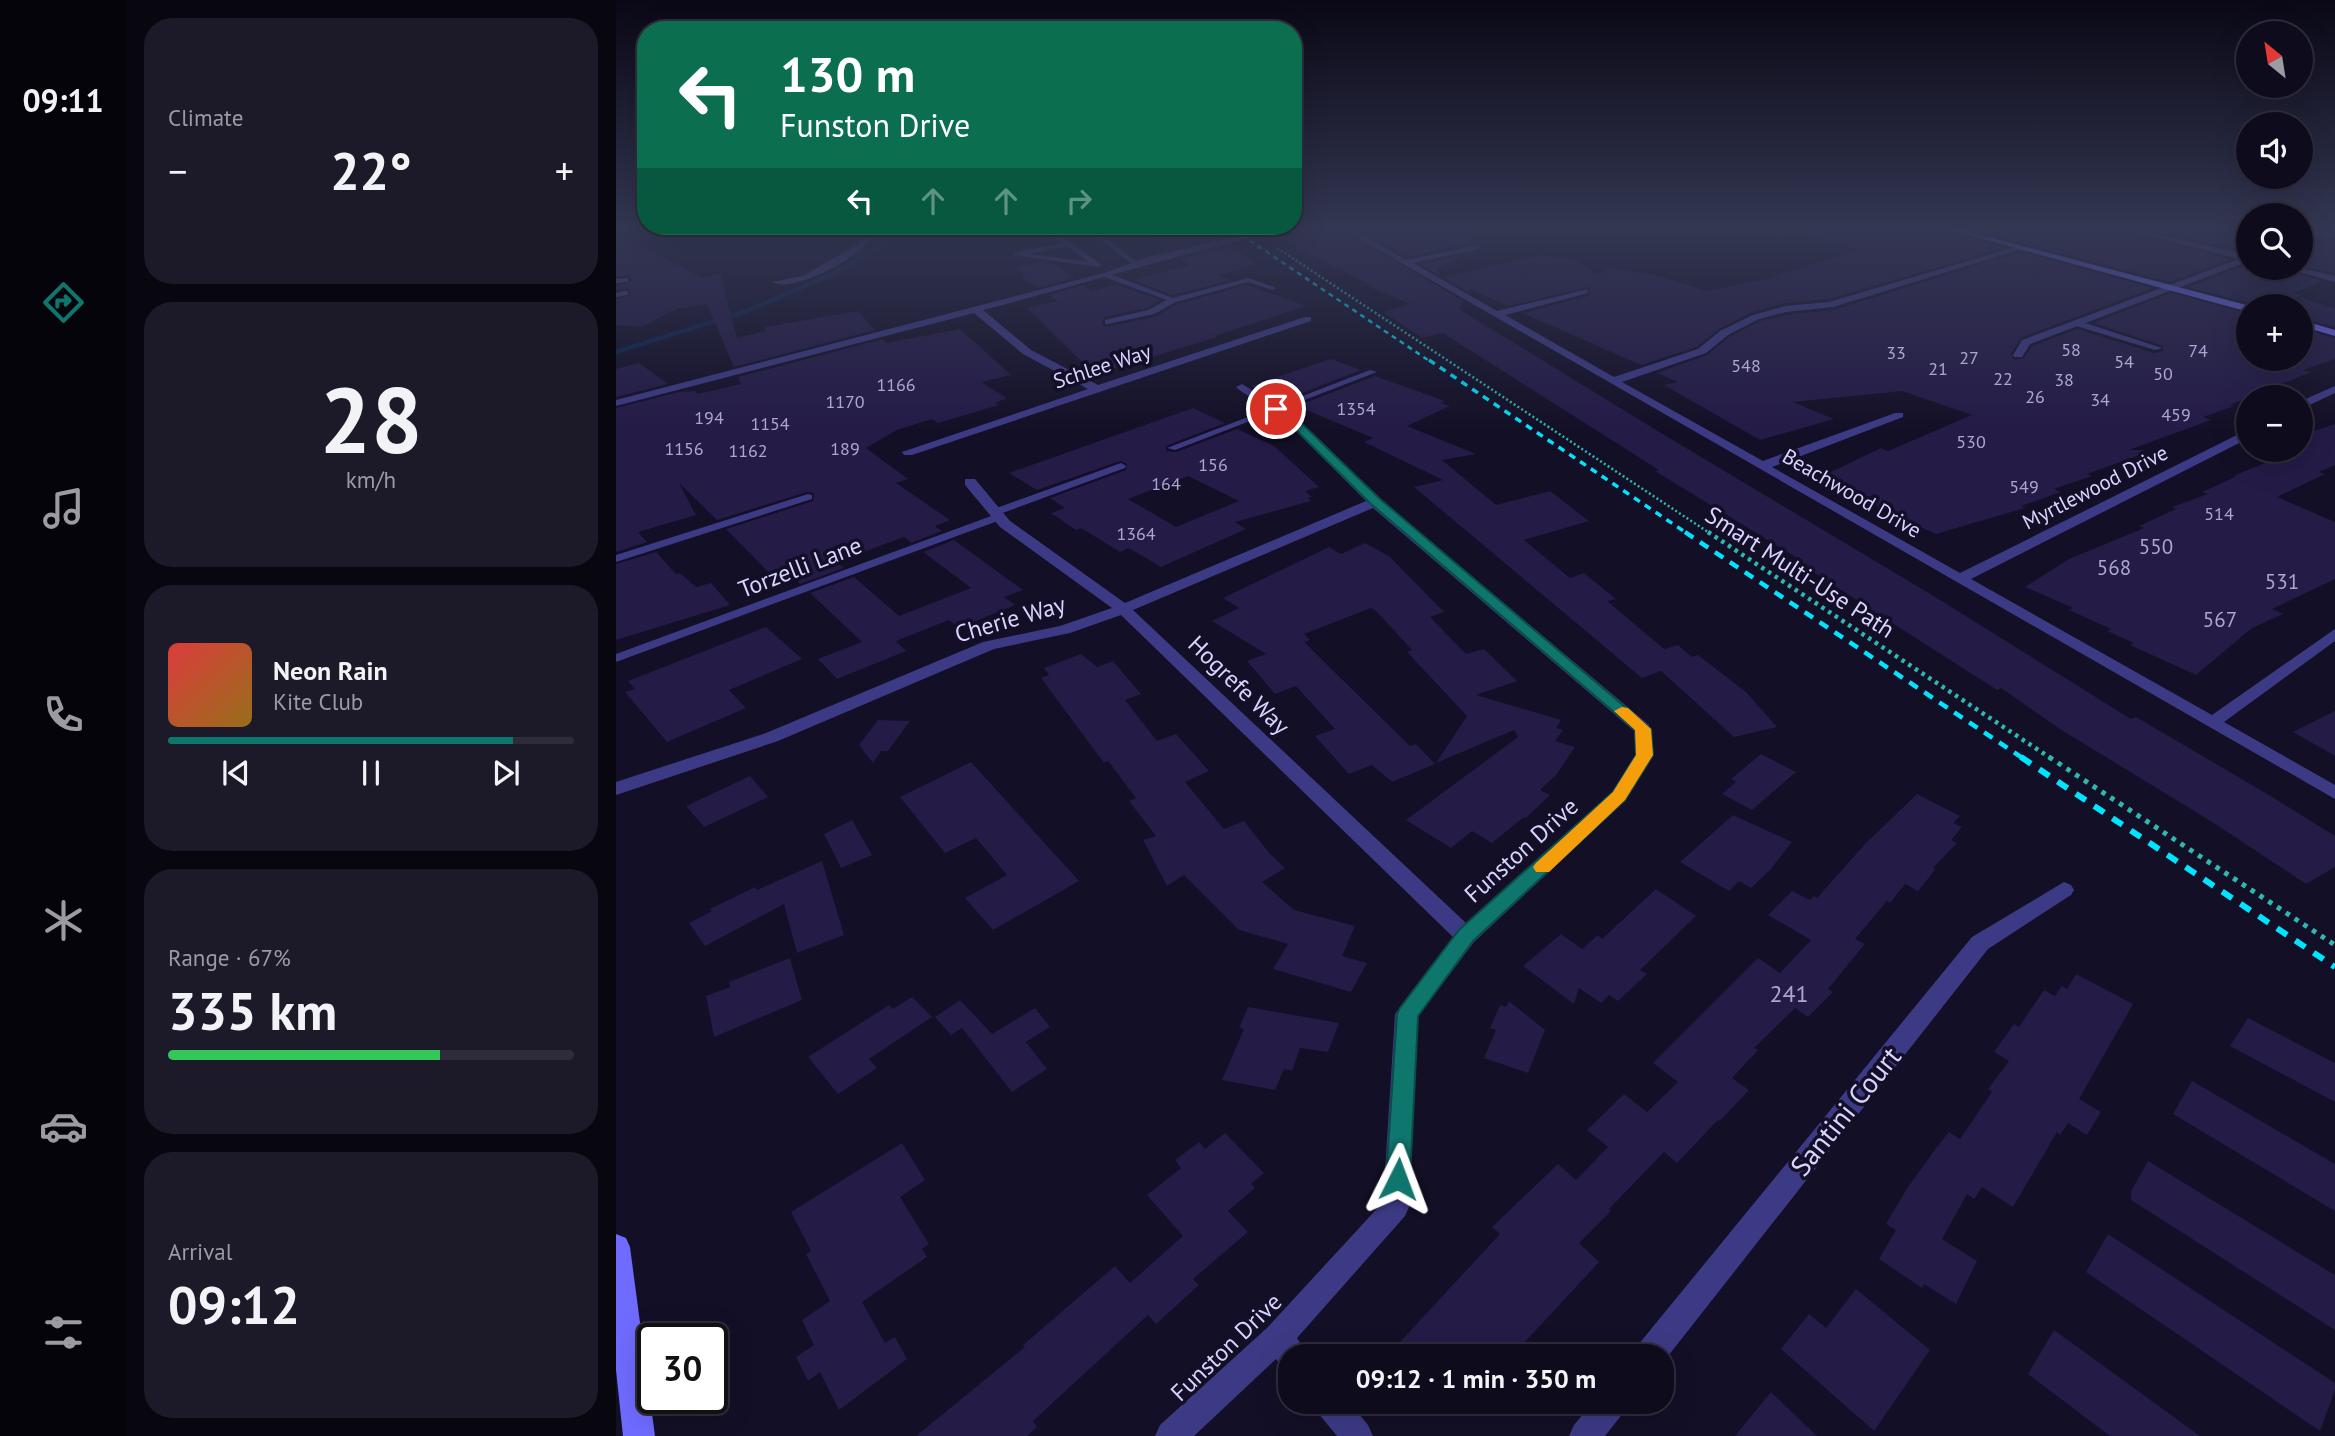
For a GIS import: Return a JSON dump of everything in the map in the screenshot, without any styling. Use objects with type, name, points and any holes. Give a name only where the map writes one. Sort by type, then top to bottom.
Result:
[{"type":"street","points":[[616,403],[1022,297]]},
{"type":"street","name":"Beachwood Drive","points":[[1468,297],[2335,793]]},
{"type":"street","points":[[1498,314],[1562,297]]},
{"type":"street","points":[[1612,381],[1703,351],[1724,332],[1756,317],[1786,309],[1830,305],[1856,297]]},
{"type":"street","points":[[2018,355],[2026,342],[2142,297]]},
{"type":"street","points":[[2204,297],[2236,306]]},
{"type":"street","points":[[976,309],[1027,352],[1095,388]]},
{"type":"street","name":"Schlee Way","points":[[908,452],[1308,319]]},
{"type":"street","points":[[2313,327],[2335,333]]},
{"type":"street","name":"Funston Drive","points":[[1242,387],[1292,420],[1375,502],[1643,729],[1645,755],[1619,796],[1466,936],[1407,1014],[1396,1207],[1287,1344]]},
{"type":"street","points":[[2313,400],[2335,389]]},
{"type":"street","points":[[1762,466],[1899,415]]},
{"type":"street","name":"Myrtlewood Drive","points":[[1960,579],[2236,440]]},
{"type":"street","name":"Hogrefe Way","points":[[970,482],[1005,524],[1123,609],[1466,936]]},
{"type":"street","name":"Cherie Way","points":[[616,789],[772,737],[989,645],[1065,630],[1123,609],[1375,502]]},
{"type":"street","points":[[2212,723],[2335,634]]},
{"type":"street","name":"Santini Court","points":[[1659,1344],[1980,943],[2064,890]]},
{"type":"street","points":[[616,1248],[623,1358],[639,1436]]},
{"type":"street","name":"Funston Drive","points":[[1171,1436],[1278,1352]]},
{"type":"street","points":[[1339,1414],[1357,1436]]},
{"type":"street","points":[[1585,1436],[1602,1414]]},
{"type":"lane","points":[[1165,297],[1173,300]]},
{"type":"lane","points":[[1108,322],[1151,312],[1184,297]]},
{"type":"lane","points":[[2076,323],[2158,348]]},
{"type":"lane","points":[[1172,448],[1373,372]]},
{"type":"lane","name":"Torzelli Lane","points":[[616,658],[1121,466]]},
{"type":"lane","points":[[616,559],[808,497]]},
{"type":"path","name":"Smart Multi-Use Path","points":[[1347,297],[2335,945]]},
{"type":"building","points":[[726,297],[737,338],[765,331],[765,327],[858,311],[875,330],[734,367],[707,304],[676,309],[642,327],[616,325],[616,299]]},
{"type":"building","points":[[1052,297],[1152,297],[1161,300],[1147,308],[1104,317],[1102,324],[1105,327],[1155,317],[1177,304],[1203,297],[1281,297],[1306,306],[1103,372],[1080,360],[1027,308],[1058,301]]},
{"type":"building","points":[[1393,297],[1456,297],[1463,301],[1459,309],[1661,433],[1932,595],[2131,719],[2136,717],[2335,836],[2335,867],[2306,884],[2217,825],[2060,729],[2001,688],[1997,690],[1793,559],[1797,558],[1655,471],[1659,470],[1443,333],[1422,338],[1383,312],[1410,304]]},
{"type":"building","points":[[1488,297],[1547,297],[1508,306]]},
{"type":"building","points":[[1585,297],[1836,297],[1785,303],[1752,312],[1719,329],[1697,347],[1641,365],[1523,313]]},
{"type":"building","points":[[1876,297],[2129,297],[2021,338],[2011,354],[2014,360],[2024,358],[2032,346],[2077,329],[2154,353],[2163,351],[2163,346],[2093,323],[2161,297],[2186,297],[2236,310],[2236,371],[2311,372],[2279,385],[2236,385],[2236,403],[2230,405],[2234,406],[2203,417],[2211,420],[2129,450],[2144,450],[2145,453],[2054,489],[2061,492],[2021,506],[2025,508],[1936,534],[1889,513],[1828,478],[1834,476],[1829,473],[1881,448],[1888,451],[1972,415],[1902,391],[1793,402],[1834,419],[1760,440],[1664,385],[1678,382],[1657,373],[1707,355],[1729,337],[1760,321],[1786,315],[1834,310]]},
{"type":"building","points":[[2313,302],[2335,308],[2335,327],[2313,321]]},
{"type":"building","points":[[960,329],[1011,375],[981,382],[1007,398],[995,403],[999,405],[938,423],[932,419],[897,430],[866,448],[908,479],[896,483],[950,520],[935,526],[942,531],[911,543],[904,537],[837,562],[844,568],[800,584],[794,577],[779,583],[726,529],[813,501],[814,493],[807,492],[717,520],[679,483],[696,515],[638,532],[647,542],[616,552],[616,408],[679,392],[696,391],[697,394],[741,384],[738,377],[883,339],[886,343]]},
{"type":"building","points":[[2313,332],[2335,338],[2335,359],[2313,367]]},
{"type":"building","points":[[1331,359],[1361,370],[1284,400],[1251,386]]},
{"type":"building","points":[[639,363],[668,384],[616,397],[616,369]]},
{"type":"building","points":[[1375,376],[1445,401],[1441,403],[1450,406],[1407,426],[1476,454],[1442,460],[1496,505],[1550,491],[1589,521],[1524,540],[1570,578],[1584,573],[1616,599],[1607,601],[1664,649],[1678,645],[1692,657],[1698,655],[1746,692],[1777,727],[1734,737],[1661,671],[1642,678],[1414,487],[1443,480],[1364,442],[1373,438],[1297,406]]},
{"type":"building","points":[[1193,408],[1225,423],[1166,446],[1166,451],[1176,452],[1237,429],[1274,446],[1319,487],[1305,491],[1312,497],[1308,498],[1311,501],[1235,522],[1246,529],[1161,567],[1129,548],[1120,552],[1081,528],[1076,530],[1051,513],[1065,508],[1050,498],[1126,470],[1127,464],[1120,461],[1037,490],[1009,473]],"holes":[[[1188,476],[1239,501],[1176,527],[1128,499]]]},
{"type":"building","points":[[2335,424],[2335,465],[2319,472],[2325,474],[2277,497],[2335,522],[2335,579],[2272,609],[2283,614],[2252,628],[2196,675],[2130,645],[2134,643],[2069,610],[2073,608],[2025,587],[2069,559],[2144,528],[2139,526],[2176,509],[2172,507],[2208,494],[2202,492],[2265,463],[2262,462],[2313,462],[2313,431]]},
{"type":"building","points":[[954,540],[1023,590],[1004,597],[1015,605],[959,628],[949,620],[896,641],[906,651],[837,679],[818,659],[862,642],[810,593],[854,577],[899,616],[971,588],[923,552]]},
{"type":"building","points":[[1365,543],[1389,556],[1444,612],[1430,617],[1466,654],[1484,649],[1517,681],[1476,695],[1561,720],[1556,728],[1563,730],[1555,741],[1575,747],[1556,775],[1540,790],[1550,795],[1526,818],[1492,843],[1472,831],[1451,848],[1406,820],[1518,737],[1514,730],[1436,763],[1467,716],[1407,652],[1412,650],[1376,611],[1371,608],[1304,634],[1310,640],[1304,642],[1410,746],[1416,744],[1435,764],[1392,782],[1372,765],[1349,774],[1315,736],[1335,729],[1296,686],[1275,694],[1247,661],[1266,654],[1212,621],[1239,608],[1223,598],[1329,547],[1341,554]]},
{"type":"building","points":[[656,552],[676,574],[680,573],[696,587],[711,583],[730,605],[616,640],[616,564]]},
{"type":"building","points":[[766,627],[802,659],[729,690],[746,708],[667,742],[625,692],[635,689],[628,681]]},
{"type":"building","points":[[1081,654],[1097,667],[1113,661],[1141,694],[1125,700],[1157,741],[1176,734],[1209,771],[1185,782],[1224,829],[1244,821],[1270,854],[1285,868],[1262,882],[1294,910],[1355,926],[1342,956],[1367,963],[1351,992],[1273,969],[1288,944],[1239,930],[1184,875],[1167,886],[1143,840],[1156,836],[1129,801],[1136,798],[1108,761],[1104,763],[1041,678],[1049,675],[1044,668]]},
{"type":"building","points":[[2335,711],[2335,756],[2293,732]]},
{"type":"building","points":[[878,720],[910,721],[888,751],[881,751],[873,763],[859,745]]},
{"type":"building","points":[[1761,754],[1796,772],[1752,810],[1722,794],[1736,782],[1731,779]]},
{"type":"building","points":[[971,762],[1079,881],[993,930],[965,898],[1007,875],[976,838],[945,853],[900,797]]},
{"type":"building","points":[[750,776],[768,797],[704,827],[686,806]]},
{"type":"building","points":[[1917,794],[1960,816],[1953,823],[1962,827],[1951,840],[1957,843],[1933,868],[1935,870],[1918,891],[1905,884],[1855,939],[1865,944],[1828,989],[1833,992],[1808,1017],[1795,1008],[1754,1048],[1758,1050],[1732,1078],[1749,1090],[1677,1163],[1664,1152],[1579,1243],[1599,1262],[1523,1344],[1402,1344],[1400,1342],[1500,1234],[1492,1227],[1558,1164],[1576,1180],[1608,1147],[1587,1130],[1624,1094],[1647,1112],[1678,1082],[1653,1063],[1758,958],[1780,973],[1811,940],[1768,915],[1792,891],[1810,900],[1814,896],[1817,898],[1865,844]]},
{"type":"building","points":[[1733,815],[1792,842],[1770,870],[1751,888],[1739,881],[1729,891],[1680,862]]},
{"type":"building","points":[[852,820],[872,855],[841,868],[824,834]]},
{"type":"building","points":[[822,861],[844,935],[797,953],[784,904],[705,946],[689,923],[712,911],[710,909],[755,887],[757,890]]},
{"type":"building","points":[[1656,889],[1696,916],[1640,970],[1647,974],[1618,1001],[1609,995],[1601,1003],[1579,988],[1574,1004],[1523,966],[1561,934],[1582,949],[1598,935],[1602,939]]},
{"type":"building","points":[[790,958],[802,1000],[714,1037],[706,996],[730,987],[729,982]]},
{"type":"building","points":[[2076,974],[2133,1004],[2079,1099],[2101,1112],[2087,1135],[2068,1123],[2060,1135],[2057,1132],[2013,1207],[1982,1187],[1974,1199],[1967,1194],[1942,1239],[1977,1261],[1956,1304],[1924,1284],[1922,1288],[1879,1259],[1896,1230],[1886,1224],[1908,1187],[1949,1132],[1960,1139],[1992,1092],[1988,1089],[2009,1061],[1994,1052],[2014,1024],[2019,1027],[2044,990],[2055,996],[2062,986],[2067,989]]},
{"type":"building","points":[[912,997],[932,1017],[869,1059],[877,1068],[838,1094],[808,1057],[889,1005],[893,1009]]},
{"type":"building","points":[[960,1000],[992,1034],[1035,1008],[1050,1027],[1026,1042],[1047,1069],[1012,1092],[962,1028],[951,1035],[935,1017]]},
{"type":"building","points":[[1509,1001],[1545,1030],[1528,1073],[1484,1058],[1496,1030],[1490,1028],[1500,1005],[1506,1007]]},
{"type":"building","points":[[1248,1007],[1339,1023],[1328,1052],[1300,1048],[1292,1071],[1284,1069],[1275,1090],[1222,1080],[1244,1029],[1239,1028]]},
{"type":"building","points":[[2248,1018],[2335,1063],[2335,1102],[2230,1046]]},
{"type":"building","points":[[2192,1081],[2335,1164],[2335,1211],[2173,1114]]},
{"type":"building","points":[[1225,1133],[1264,1173],[1251,1184],[1255,1188],[1228,1211],[1248,1232],[1193,1279],[1199,1285],[1156,1324],[1148,1315],[1033,1421],[1037,1427],[1027,1436],[916,1436],[1025,1347],[1023,1345],[1115,1266],[1130,1283],[1183,1236],[1147,1195],[1181,1168],[1175,1160],[1199,1142],[1205,1149]]},
{"type":"building","points":[[902,1143],[925,1180],[900,1197],[929,1244],[922,1249],[927,1257],[862,1302],[885,1343],[895,1337],[907,1359],[839,1410],[820,1372],[808,1381],[796,1357],[814,1345],[802,1320],[830,1301],[806,1254],[811,1251],[791,1212]]},
{"type":"building","points":[[2148,1161],[2335,1275],[2335,1330],[2131,1200],[2131,1191]]},
{"type":"building","points":[[2108,1234],[2335,1383],[2320,1431],[2086,1272]]},
{"type":"building","points":[[1856,1289],[1930,1350],[1874,1431],[1781,1349],[1809,1314],[1826,1328]]},
{"type":"building","points":[[2054,1330],[2200,1436],[2110,1436],[2028,1374]]},
{"type":"building","points":[[1771,1392],[1817,1436],[1735,1436]]},
{"type":"waterway","points":[[616,352],[747,311],[779,297]]},
{"type":"railway","points":[[1334,297],[1431,362]]},
{"type":"railway","points":[[1429,360],[1688,534]]},
{"type":"railway","points":[[1685,532],[2024,759]]},
{"type":"railway","points":[[2021,757],[2335,967]]},
{"type":"slow traffic","points":[[1542,867],[1595,821],[1619,796],[1645,755],[1643,729],[1622,711]]},
{"type":"route","points":[[1276,409],[1292,420],[1375,502],[1643,729],[1645,755],[1619,796],[1595,821],[1466,936],[1407,1014],[1398,1179]]}]
